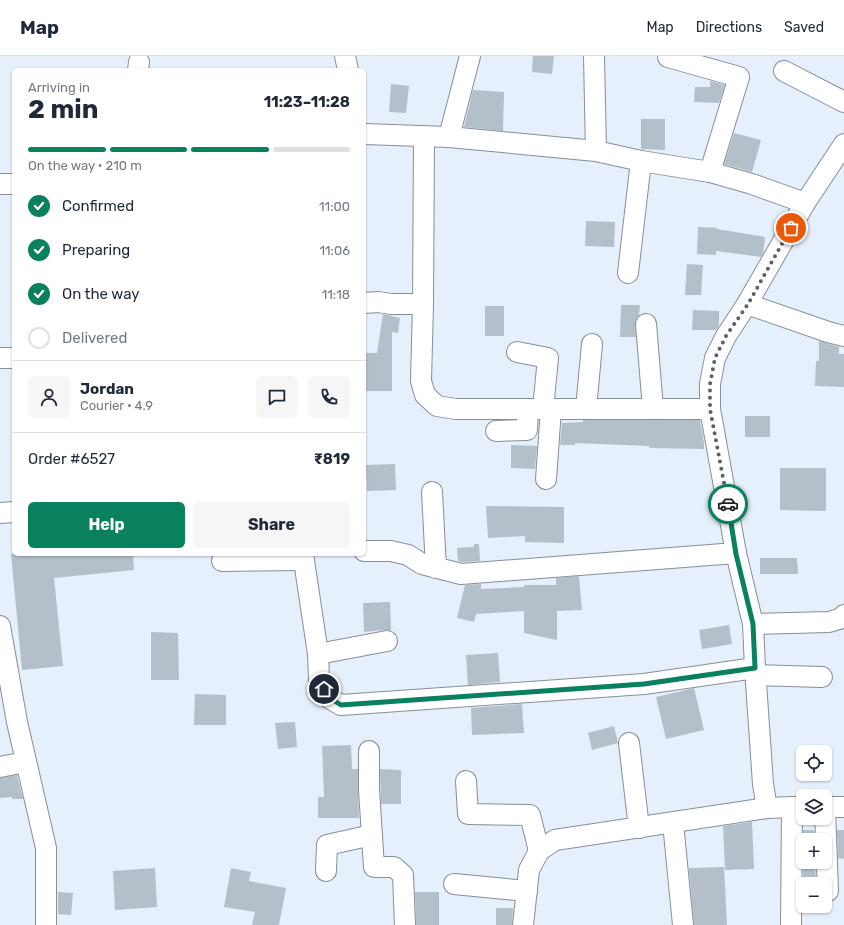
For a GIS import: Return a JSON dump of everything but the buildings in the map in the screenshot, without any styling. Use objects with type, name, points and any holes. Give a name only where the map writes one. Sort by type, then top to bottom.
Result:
[{"type":"street","points":[[345,56],[348,68]]},
{"type":"street","points":[[449,137],[470,56]]},
{"type":"street","points":[[594,56],[596,151]]},
{"type":"street","points":[[668,56],[739,77],[710,172]]},
{"type":"street","points":[[784,71],[844,102]]},
{"type":"street","points":[[366,134],[449,137],[596,151],[641,161],[710,172],[752,184],[805,203]]},
{"type":"street","points":[[424,136],[421,381],[425,395],[437,406],[456,409],[710,409]]},
{"type":"street","points":[[766,808],[755,671],[753,624],[736,554],[710,409],[710,384],[715,358],[726,336],[748,304],[805,203],[844,144]]},
{"type":"street","points":[[628,273],[641,161]]},
{"type":"street","points":[[0,184],[12,184]]},
{"type":"street","points":[[366,303],[423,304]]},
{"type":"street","points":[[748,304],[828,332],[844,336]]},
{"type":"street","points":[[646,324],[653,409]]},
{"type":"street","points":[[586,409],[592,344]]},
{"type":"street","points":[[517,352],[548,358],[540,409],[546,479]]},
{"type":"street","points":[[0,358],[12,358]]},
{"type":"street","points":[[496,432],[527,430],[540,409]]},
{"type":"street","points":[[432,492],[436,568]]},
{"type":"street","points":[[0,513],[12,512]]},
{"type":"street","points":[[366,551],[391,551],[408,555],[422,564],[461,574],[736,554]]},
{"type":"street","points":[[222,561],[303,557],[318,654],[319,680],[330,698],[341,705],[644,684],[755,671],[822,676]]},
{"type":"street","points":[[753,624],[829,622],[842,618],[844,615]]},
{"type":"street","points":[[0,626],[17,722],[46,848],[46,925]]},
{"type":"street","points":[[318,654],[387,641]]},
{"type":"street","points":[[629,744],[640,828]]},
{"type":"street","points":[[369,751],[369,790],[374,867],[394,867],[404,874],[405,925]]},
{"type":"street","points":[[0,767],[26,762]]},
{"type":"street","points":[[466,782],[468,814],[530,815],[539,851]]},
{"type":"street","points":[[523,925],[529,870],[539,851],[555,840],[766,808],[796,807]]},
{"type":"street","points":[[832,808],[844,807]]},
{"type":"street","points":[[673,823],[683,925]]},
{"type":"street","points":[[791,925],[796,825]]},
{"type":"street","points":[[826,825],[827,877]]},
{"type":"street","points":[[326,871],[327,845],[372,835]]},
{"type":"street","points":[[454,884],[527,891]]},
{"type":"way so far","points":[[728,504],[710,409],[710,384],[715,358],[726,336],[748,304],[791,228]]},
{"type":"route","points":[[324,689],[330,698],[341,705],[644,684],[755,668],[753,624],[736,554],[728,504]]}]
